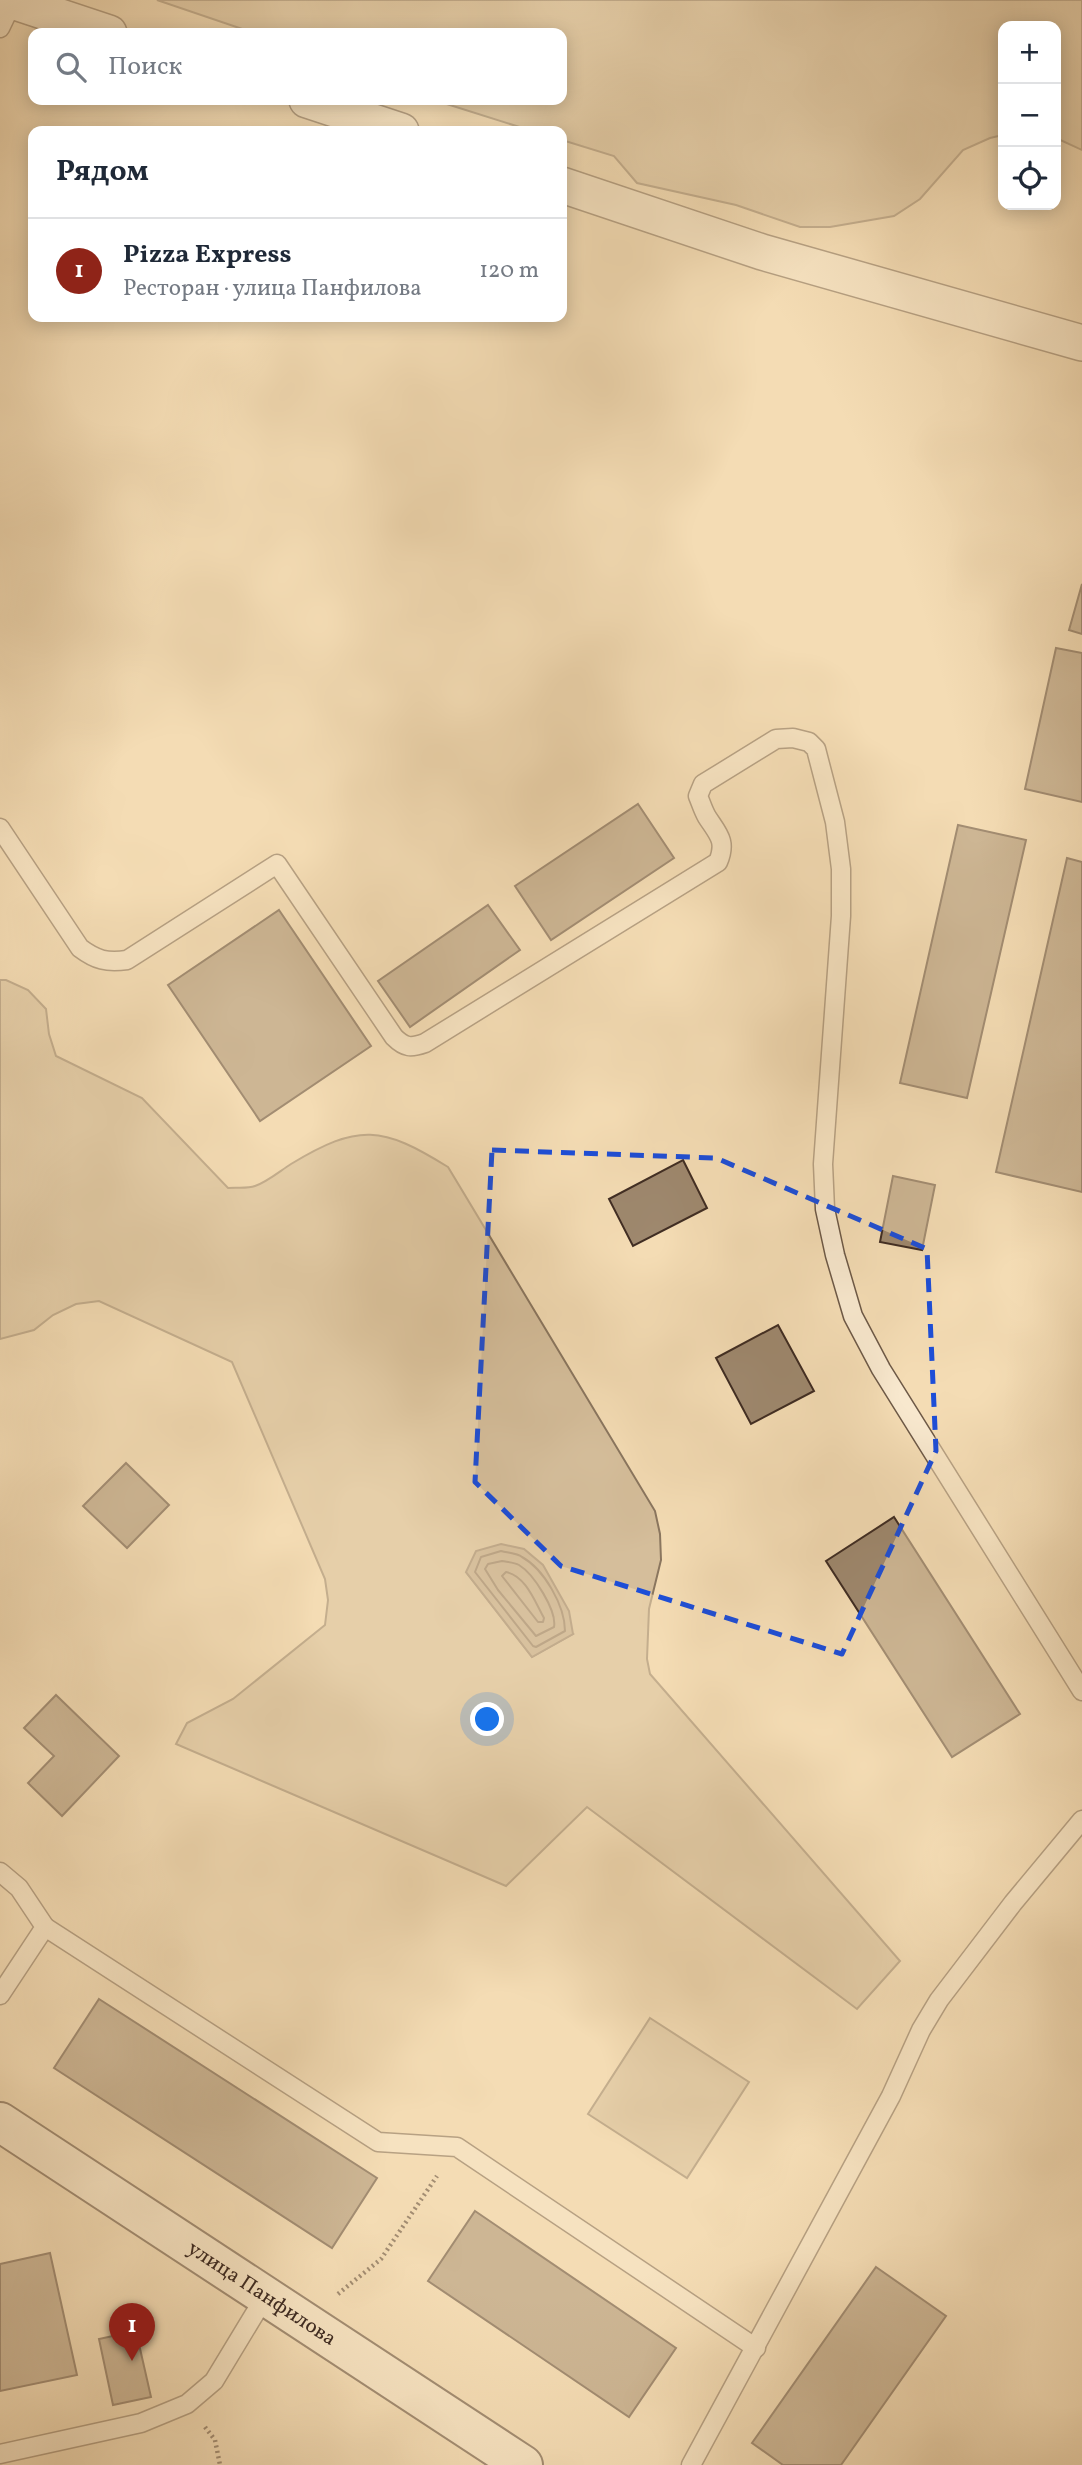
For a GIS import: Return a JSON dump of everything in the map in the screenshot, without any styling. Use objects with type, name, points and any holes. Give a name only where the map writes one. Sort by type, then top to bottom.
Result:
[{"type":"street","points":[[7,10],[86,28]]},
{"type":"street","points":[[322,105],[386,126]]},
{"type":"street","points":[[567,187],[762,252],[1082,343]]},
{"type":"street","name":"улица Панфилова","points":[[0,2122],[523,2465]]},
{"type":"lane","points":[[0,828],[80,948],[94,959],[111,962],[127,960],[277,864],[394,1037],[402,1045],[412,1048],[425,1043],[718,862],[723,851],[720,834],[705,814],[698,796],[703,783],[776,739],[793,738],[808,742],[816,749],[820,762],[835,822],[841,870],[841,916],[823,1164],[825,1209],[835,1255],[853,1316],[881,1369],[1082,1691]]},
{"type":"lane","points":[[691,2465],[891,2096],[921,2030],[939,2000],[1013,1903],[1082,1821]]},
{"type":"lane","points":[[0,1872],[19,1888],[45,1927],[378,2142],[457,2147],[755,2348]]},
{"type":"lane","points":[[0,1996],[45,1927]]},
{"type":"lane","points":[[0,2454],[141,2423],[187,2404],[214,2381],[266,2295]]},
{"type":"path","points":[[329,2301],[381,2259],[457,2147]]},
{"type":"path","points":[[187,2404],[215,2440],[220,2465]]},
{"type":"highlighted area","points":[[492,1150],[716,1158],[927,1249],[936,1451],[842,1654],[561,1566],[475,1482]]},
{"type":"shaded area","points":[[157,0],[1082,0],[1082,150],[1061,140],[1061,21],[998,21],[998,136],[963,150],[920,199],[894,216],[830,227],[800,227],[736,205],[637,183],[614,156],[567,142],[567,126],[516,126],[450,105],[567,105],[567,28],[239,28]]},
{"type":"shaded area","points":[[0,980],[28,990],[46,1009],[49,1034],[56,1056],[142,1098],[228,1188],[260,1184],[315,1151],[353,1136],[387,1137],[405,1143],[448,1167],[655,1511],[660,1534],[661,1560],[649,1609],[647,1659],[650,1674],[900,1961],[857,2009],[587,1807],[506,1886],[176,1744],[187,1723],[233,1699],[325,1625],[328,1600],[325,1579],[232,1362],[99,1301],[76,1304],[53,1315],[34,1330],[0,1339]],"holes":[[[466,1572],[573,1634],[532,1657]]]},
{"type":"shaded area","points":[[650,2018],[749,2082],[687,2178],[588,2114]]},
{"type":"water","points":[[501,1544],[524,1549],[543,1565],[569,1611],[573,1634],[532,1657],[466,1572],[476,1551]]},
{"type":"building","points":[[1082,584],[1082,634],[1069,630]]},
{"type":"building","points":[[1056,648],[1082,653],[1082,802],[1025,789]]},
{"type":"building","points":[[638,804],[674,858],[551,940],[515,886]]},
{"type":"building","points":[[958,825],[1026,840],[967,1098],[900,1083]]},
{"type":"building","points":[[1067,858],[1082,862],[1082,1192],[996,1172]]},
{"type":"building","points":[[488,905],[520,950],[410,1027],[378,981]]},
{"type":"building","points":[[279,910],[371,1046],[260,1121],[168,985]]},
{"type":"building","points":[[683,1160],[707,1208],[633,1246],[609,1199]]},
{"type":"building","points":[[893,1176],[935,1185],[922,1250],[880,1242]]},
{"type":"building","points":[[778,1325],[814,1391],[751,1424],[716,1358]]},
{"type":"building","points":[[126,1463],[169,1505],[127,1548],[83,1506]]},
{"type":"building","points":[[894,1517],[1020,1714],[952,1757],[826,1561]]},
{"type":"building","points":[[56,1695],[119,1756],[62,1816],[28,1783],[54,1756],[24,1728]]},
{"type":"building","points":[[99,1999],[377,2178],[332,2248],[54,2068]]},
{"type":"building","points":[[475,2211],[676,2348],[629,2417],[428,2281]]},
{"type":"building","points":[[50,2253],[77,2375],[0,2391],[0,2264]]},
{"type":"building","points":[[876,2267],[946,2316],[841,2465],[783,2465],[752,2443]]},
{"type":"building","points":[[136,2331],[151,2397],[113,2405],[99,2339]]},
{"type":"place","name":"Pizza Express","points":[[132,2361]]}]
